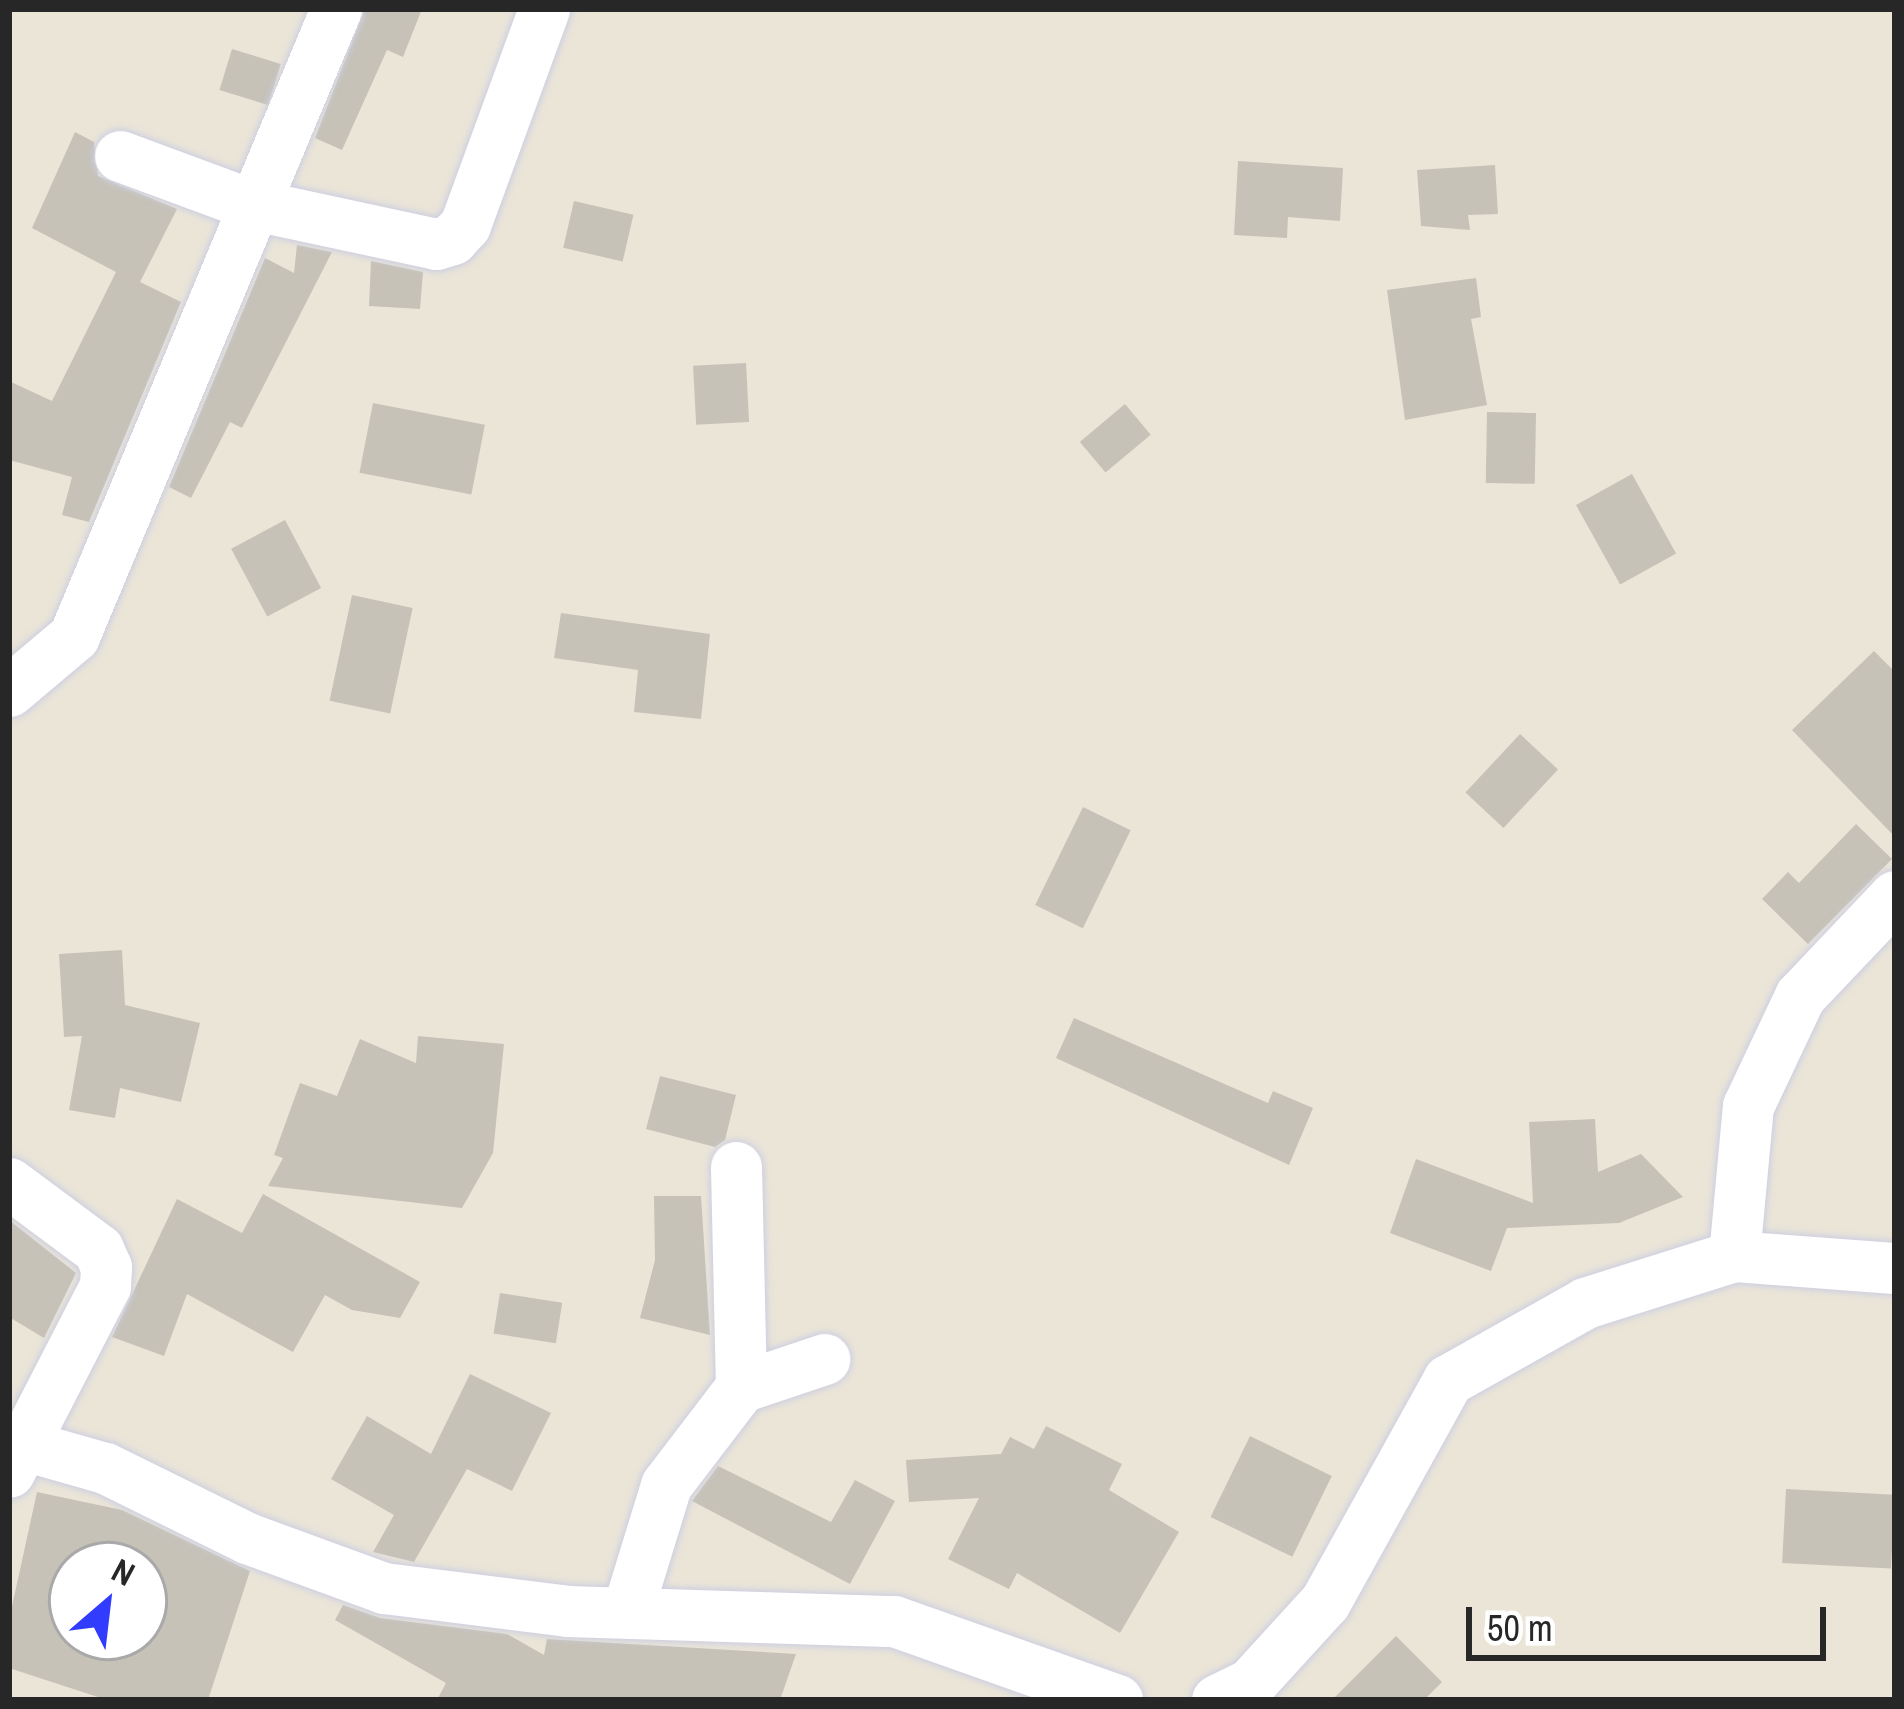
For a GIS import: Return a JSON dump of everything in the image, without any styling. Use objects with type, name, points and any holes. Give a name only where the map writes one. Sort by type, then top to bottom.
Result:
[{"type":"street","points":[[9,691],[74,636],[250,204],[336,9]]},
{"type":"street","points":[[120,156],[250,204],[436,244],[452,239],[465,225],[544,9]]},
{"type":"street","points":[[1734,1256],[1748,1106],[1800,995],[1895,896]]},
{"type":"street","points":[[736,1167],[741,1387]]},
{"type":"street","points":[[9,1183],[98,1250],[106,1267],[105,1286],[13,1455],[105,1468],[247,1538],[384,1588],[627,1612],[894,1622],[1117,1700]]},
{"type":"street","points":[[1217,1700],[1250,1684],[1325,1602],[1448,1380],[1585,1303],[1734,1256],[1895,1268]]},
{"type":"street","points":[[627,1612],[666,1485],[741,1387],[824,1359]]},
{"type":"building","points":[[365,9],[422,9],[403,57],[387,50],[342,150],[315,138]]},
{"type":"building","points":[[232,49],[281,64],[268,105],[219,90]]},
{"type":"building","points":[[75,132],[94,142],[98,176],[177,209],[140,282],[181,302],[89,522],[62,515],[72,477],[9,460],[9,381],[52,401],[116,272],[32,228]]},
{"type":"building","points":[[1238,161],[1343,168],[1340,221],[1288,217],[1287,238],[1234,235]]},
{"type":"building","points":[[1495,165],[1498,214],[1468,215],[1470,230],[1421,226],[1417,170]]},
{"type":"building","points":[[574,201],[633,215],[623,261],[563,248]]},
{"type":"building","points":[[297,245],[332,252],[242,428],[230,422],[191,498],[169,487],[265,258],[294,273]]},
{"type":"building","points":[[371,261],[423,272],[420,309],[369,306]]},
{"type":"building","points":[[1476,278],[1481,317],[1471,319],[1487,405],[1405,420],[1387,290]]},
{"type":"building","points":[[746,363],[749,422],[696,425],[693,366]]},
{"type":"building","points":[[373,403],[485,425],[471,494],[359,473]]},
{"type":"building","points":[[1125,404],[1151,435],[1106,473],[1080,442]]},
{"type":"building","points":[[1487,412],[1536,413],[1535,484],[1486,483]]},
{"type":"building","points":[[1632,474],[1676,554],[1620,585],[1576,505]]},
{"type":"building","points":[[285,520],[321,588],[267,617],[231,549]]},
{"type":"building","points":[[352,595],[413,608],[390,714],[330,701]]},
{"type":"building","points":[[561,613],[710,634],[701,719],[634,712],[638,670],[554,658]]},
{"type":"building","points":[[1874,651],[1895,672],[1895,837],[1792,730]]},
{"type":"building","points":[[1520,734],[1558,769],[1503,828],[1465,793]]},
{"type":"building","points":[[1083,807],[1131,830],[1083,928],[1035,905]]},
{"type":"building","points":[[1856,824],[1892,859],[1808,944],[1762,899],[1788,872],[1799,883]]},
{"type":"building","points":[[122,950],[125,1005],[200,1023],[181,1102],[120,1088],[115,1118],[69,1110],[82,1036],[64,1037],[59,954]]},
{"type":"building","points":[[1074,1018],[1268,1103],[1273,1091],[1313,1108],[1289,1165],[1056,1058]]},
{"type":"building","points":[[418,1036],[504,1044],[493,1153],[462,1208],[268,1186],[283,1158],[274,1155],[300,1083],[337,1096],[360,1039],[416,1063]]},
{"type":"building","points":[[660,1076],[736,1095],[725,1140],[715,1147],[646,1129]]},
{"type":"building","points":[[1595,1119],[1598,1172],[1641,1154],[1683,1197],[1619,1223],[1507,1228],[1491,1271],[1390,1233],[1416,1159],[1533,1203],[1529,1122]]},
{"type":"building","points":[[263,1194],[420,1282],[400,1318],[352,1310],[325,1295],[293,1352],[187,1294],[164,1356],[112,1337],[177,1199],[242,1233]]},
{"type":"building","points":[[654,1196],[701,1196],[710,1335],[640,1318],[655,1260]]},
{"type":"building","points":[[9,1220],[76,1273],[44,1338],[9,1317]]},
{"type":"building","points":[[500,1293],[562,1303],[556,1343],[494,1333]]},
{"type":"building","points":[[470,1374],[551,1413],[512,1491],[467,1469],[414,1562],[373,1552],[394,1515],[331,1479],[367,1416],[431,1454]]},
{"type":"building","points":[[1046,1426],[1122,1464],[1109,1490],[1179,1532],[1120,1633],[1017,1573],[1009,1589],[948,1559],[979,1498],[909,1502],[906,1460],[1001,1454],[1010,1437],[1034,1449]]},
{"type":"building","points":[[1250,1436],[1332,1476],[1292,1557],[1211,1517]]},
{"type":"building","points":[[718,1466],[831,1522],[855,1480],[895,1501],[850,1584],[692,1501]]},
{"type":"building","points":[[1786,1489],[1895,1495],[1891,1569],[1782,1563]]},
{"type":"building","points":[[37,1492],[122,1510],[250,1571],[208,1700],[107,1700],[9,1668],[9,1620]]},
{"type":"building","points":[[343,1605],[380,1618],[507,1634],[544,1655],[547,1639],[796,1654],[780,1700],[437,1700],[446,1683],[335,1620]]},
{"type":"building","points":[[1396,1636],[1442,1682],[1424,1700],[1332,1700]]}]
